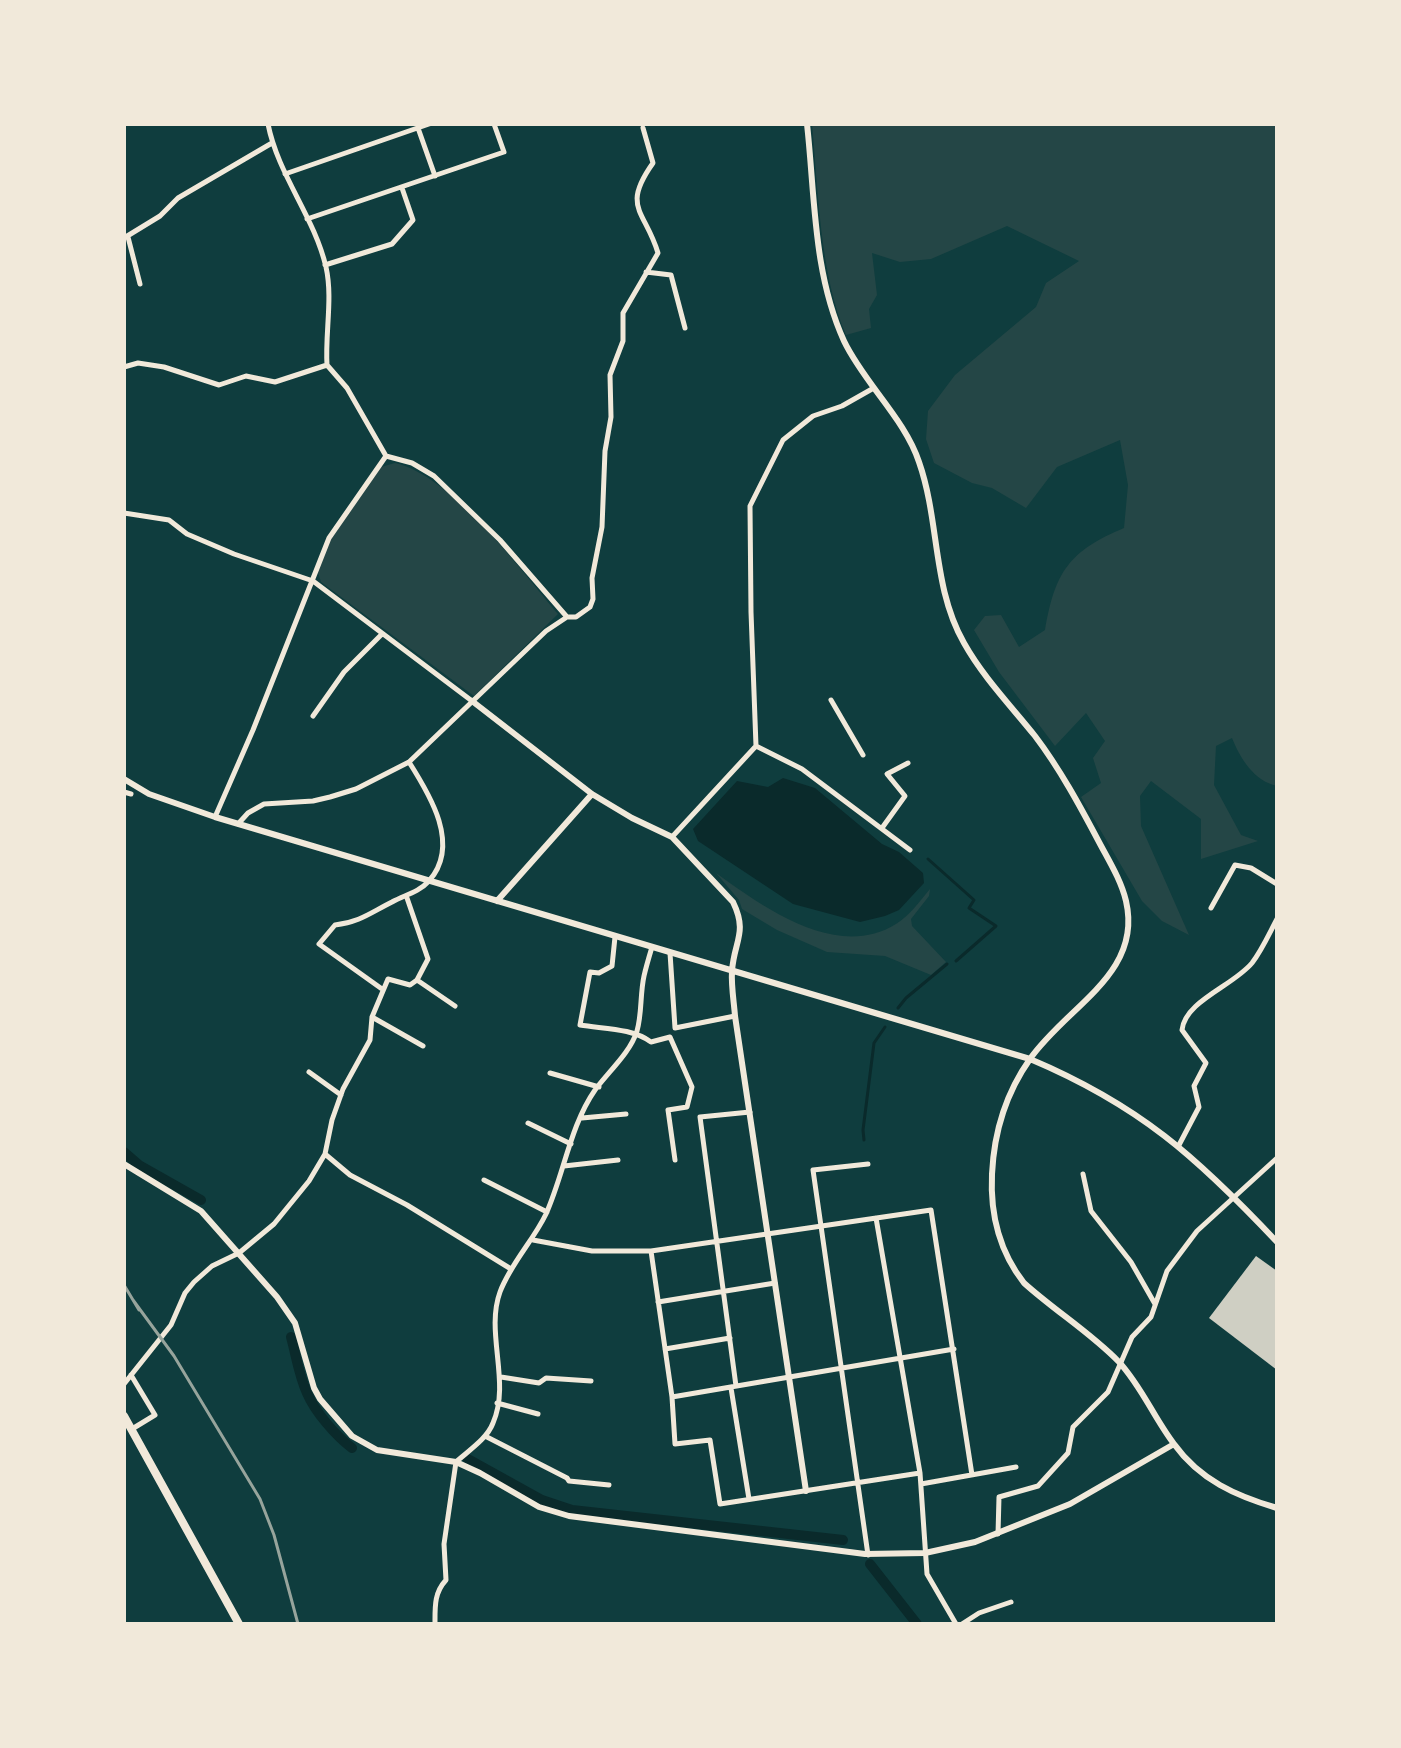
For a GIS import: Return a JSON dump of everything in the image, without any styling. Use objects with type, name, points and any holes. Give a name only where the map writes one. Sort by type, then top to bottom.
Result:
[{"type":"main road","points":[[124,1416],[239,1624]]},
{"type":"street","points":[[269,124],[272,143],[325,265],[328,289],[327,365],[347,388],[386,456],[412,463],[434,476],[500,540],[567,617]]},
{"type":"street","points":[[285,174],[429,124]]},
{"type":"street","points":[[307,219],[504,152],[494,124]]},
{"type":"street","points":[[807,124],[824,284],[844,341],[918,457],[930,501],[942,587],[954,625],[991,683],[1037,739],[1066,783],[1115,872],[1125,895],[1129,917],[1129,937],[1115,968],[1047,1036],[1030,1059],[1005,1105],[997,1135],[991,1197],[998,1236],[1012,1267],[1024,1283],[1119,1362],[1144,1394],[1174,1444],[1194,1466],[1217,1484],[1242,1497],[1277,1508]]},
{"type":"street","points":[[414,127],[435,176]]},
{"type":"street","points":[[238,824],[248,813],[264,804],[330,797],[356,789],[409,762],[546,631],[590,607],[602,527],[605,451],[611,417],[610,375],[623,341],[623,313],[658,253],[635,199],[653,163],[643,128]]},
{"type":"street","points":[[140,284],[126,237],[160,216],[178,198],[272,143]]},
{"type":"street","points":[[325,265],[392,244],[413,220],[402,188]]},
{"type":"street","points":[[646,272],[671,275],[685,328]]},
{"type":"street","points":[[124,367],[138,363],[164,367],[219,385],[246,376],[275,382],[327,365]]},
{"type":"street","points":[[672,837],[756,746],[749,565],[750,506],[783,440],[813,416],[842,406],[872,389]]},
{"type":"street","points":[[215,817],[313,581],[315,567],[329,538],[386,456]]},
{"type":"street","points":[[124,513],[169,520],[187,534],[234,554],[313,581],[592,794],[672,837],[733,902],[739,915],[741,935],[732,970],[735,1016],[806,1491]]},
{"type":"street","points":[[313,716],[344,672],[382,634]]},
{"type":"street","points":[[831,700],[863,755]]},
{"type":"street","points":[[756,746],[802,769],[910,850]]},
{"type":"street","points":[[382,989],[319,944],[335,925],[357,922],[396,900],[407,898],[429,882],[438,866],[442,853],[442,832],[432,797],[409,762]]},
{"type":"street","points":[[882,828],[905,796],[887,774],[908,763]]},
{"type":"street","points":[[124,779],[149,794],[215,817],[1030,1059],[1104,1093],[1179,1145],[1234,1195],[1277,1242]]},
{"type":"street","points":[[497,901],[592,794]]},
{"type":"street","points":[[1211,908],[1235,865],[1251,868],[1277,884]]},
{"type":"street","points":[[124,1384],[171,1325],[185,1293],[194,1282],[212,1266],[239,1253],[274,1224],[309,1181],[325,1154],[341,1095],[370,1040],[372,1017],[382,989],[388,979],[410,985],[417,980],[428,959],[407,898]]},
{"type":"street","points":[[1179,1145],[1199,1107],[1194,1086],[1206,1063],[1182,1030],[1183,1021],[1201,1002],[1252,963],[1277,919]]},
{"type":"street","points":[[615,937],[612,966],[599,973],[590,972],[580,1025],[637,1032],[651,1042],[670,1037],[692,1087],[687,1107],[668,1110],[675,1160]]},
{"type":"street","points":[[435,1624],[435,1601],[440,1586],[446,1580],[444,1544],[456,1462],[493,1425],[501,1377],[495,1320],[499,1293],[547,1212],[581,1118],[637,1032],[644,975],[652,947]]},
{"type":"street","points":[[670,953],[675,1028],[735,1016]]},
{"type":"street","points":[[417,980],[455,1006]]},
{"type":"street","points":[[372,1017],[423,1046]]},
{"type":"street","points":[[309,1072],[341,1095]]},
{"type":"street","points":[[550,1073],[599,1087]]},
{"type":"street","points":[[749,1499],[700,1117],[750,1112]]},
{"type":"street","points":[[581,1118],[626,1114]]},
{"type":"street","points":[[528,1123],[571,1144]]},
{"type":"street","points":[[325,1154],[350,1175],[407,1205],[511,1269]]},
{"type":"street","points":[[998,1534],[999,1497],[1038,1486],[1068,1453],[1073,1427],[1108,1392],[1132,1337],[1151,1317],[1167,1271],[1197,1231],[1277,1158]]},
{"type":"street","points":[[564,1166],[618,1160]]},
{"type":"street","points":[[124,1164],[201,1211],[239,1253],[292,1317],[314,1388],[338,1423],[352,1436],[377,1450],[456,1462],[539,1507],[569,1516],[868,1555],[944,1551],[998,1534],[1070,1504],[1174,1444]]},
{"type":"street","points":[[868,1164],[813,1170],[868,1555]]},
{"type":"street","points":[[1083,1174],[1091,1211],[1131,1262],[1155,1305]]},
{"type":"street","points":[[484,1180],[547,1212]]},
{"type":"street","points":[[533,1240],[592,1251],[651,1251],[931,1210],[972,1475]]},
{"type":"street","points":[[876,1218],[920,1473],[930,1583],[959,1624],[1011,1602]]},
{"type":"street","points":[[651,1251],[672,1397],[675,1444],[710,1440],[720,1504],[920,1473]]},
{"type":"street","points":[[658,1302],[775,1283]]},
{"type":"street","points":[[665,1349],[730,1338]]},
{"type":"street","points":[[672,1397],[954,1349]]},
{"type":"street","points":[[131,1375],[155,1415],[132,1430]]},
{"type":"street","points":[[501,1377],[539,1383],[546,1378],[591,1381]]},
{"type":"street","points":[[497,1403],[538,1414]]},
{"type":"street","points":[[485,1436],[569,1481],[609,1485]]},
{"type":"street","points":[[921,1484],[1016,1467]]},
{"type":"shaded area","points":[[812,124],[1277,124],[1277,786],[1261,779],[1249,768],[1232,738],[1216,746],[1214,785],[1241,835],[1258,841],[1201,859],[1201,819],[1151,781],[1140,796],[1141,826],[1189,935],[1162,921],[1142,901],[1081,797],[1101,783],[1093,758],[1105,741],[1086,713],[1055,746],[999,672],[974,630],[985,616],[1001,615],[1019,647],[1045,630],[1054,593],[1068,566],[1090,545],[1124,528],[1128,485],[1120,440],[1057,467],[1026,508],[992,488],[972,483],[934,463],[926,439],[928,411],[955,375],[1036,307],[1046,283],[1079,261],[1007,226],[931,259],[900,262],[872,253],[877,295],[869,309],[871,328],[846,335],[825,259]]},
{"type":"shaded area","points":[[395,463],[417,471],[461,504],[484,526],[558,614],[474,696],[321,582],[317,569],[331,539],[381,467]]},
{"type":"shaded area","points":[[783,778],[815,788],[882,844],[899,852],[923,873],[924,883],[899,910],[860,922],[793,904],[698,841],[693,829],[737,781],[768,787]]},
{"type":"shaded area","points":[[716,873],[778,914],[826,933],[850,936],[873,934],[896,924],[930,889],[929,896],[911,919],[912,926],[946,962],[931,975],[885,956],[827,952],[777,930],[742,909],[739,900]]},
{"type":"building","points":[[1256,1256],[1277,1271],[1277,1370],[1209,1318]]},
{"type":"waterway","points":[[928,859],[974,900],[969,908],[996,926],[956,961]]},
{"type":"waterway","points":[[898,1008],[947,964]]},
{"type":"waterway","points":[[864,1140],[874,1043],[885,1027]]},
{"type":"waterway","points":[[124,1152],[139,1165],[201,1200]]},
{"type":"waterway","points":[[291,1337],[302,1380],[311,1400],[326,1423],[352,1448]]},
{"type":"waterway","points":[[468,1459],[542,1500],[572,1510],[843,1540]]},
{"type":"waterway","points":[[870,1564],[917,1624]]},
{"type":"railway","points":[[124,1285],[139,1310]]},
{"type":"railway","points":[[133,1300],[174,1356],[260,1499],[274,1535],[298,1624]]}]
